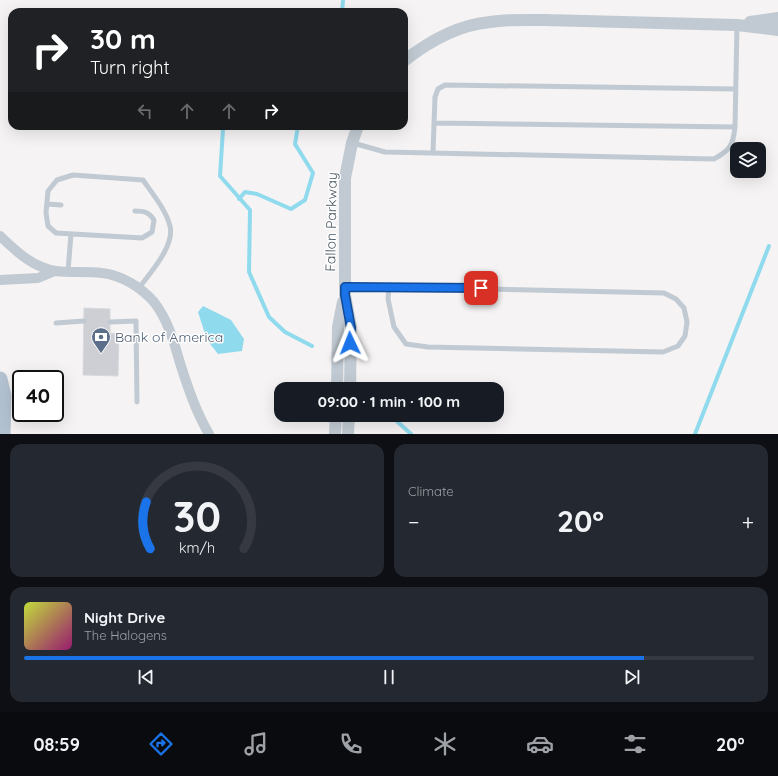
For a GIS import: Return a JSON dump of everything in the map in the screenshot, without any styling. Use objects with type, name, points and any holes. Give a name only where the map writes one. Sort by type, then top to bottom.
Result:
[{"type":"main road","points":[[0,379],[4,396],[3,434]]},
{"type":"street","points":[[737,24],[778,18]]},
{"type":"street","points":[[408,58],[422,47],[459,29],[488,22],[538,20],[737,24],[778,30]]},
{"type":"street","name":"Fallon Parkway","points":[[350,382],[351,328],[345,291],[345,178],[352,143],[357,130]]},
{"type":"street","points":[[0,236],[20,256],[35,264],[55,271],[102,273],[118,276],[139,288],[154,302],[171,332],[194,403],[209,434]]},
{"type":"street","points":[[0,280],[38,278],[55,271]]},
{"type":"street","name":"Fallon Parkway","points":[[337,382],[338,327],[345,291]]},
{"type":"street","points":[[335,434],[336,422]]},
{"type":"street","points":[[348,434],[349,422]]},
{"type":"lane","points":[[352,143],[385,152],[714,159],[726,152],[733,141],[735,127],[737,24]]},
{"type":"lane","points":[[433,152],[435,96],[438,89],[445,85],[735,89]]},
{"type":"lane","points":[[434,123],[735,127]]},
{"type":"lane","points":[[135,211],[147,212],[154,220],[152,232],[142,238],[56,233],[48,226],[46,213],[48,191],[57,180],[73,175],[143,180],[166,217],[170,226],[170,236],[164,252],[139,288]]},
{"type":"lane","points":[[47,204],[61,205]]},
{"type":"lane","points":[[68,271],[71,234]]},
{"type":"lane","points":[[345,291],[388,287],[664,293],[676,299],[684,308],[687,322],[686,336],[678,346],[663,352],[428,348],[406,344],[394,328],[388,299],[388,287]]},
{"type":"lane","points":[[56,323],[84,321]]},
{"type":"lane","points":[[110,322],[136,321],[137,402]]},
{"type":"water","points":[[203,306],[231,320],[244,339],[242,351],[218,354],[207,340],[198,312]]},
{"type":"building","name":"Bank of America","points":[[84,308],[110,309],[110,333],[119,334],[118,376],[83,375]]},
{"type":"waterway","points":[[342,8],[343,0]]},
{"type":"waterway","points":[[223,130],[220,176],[250,210],[249,272],[269,317],[285,332],[312,346]]},
{"type":"waterway","points":[[239,199],[245,192],[257,194],[291,209],[305,200],[313,173],[295,144],[297,130]]},
{"type":"waterway","points":[[695,434],[769,246]]},
{"type":"waterway","points":[[398,422],[411,434]]},
{"type":"place","name":"Bank of America","points":[[101,354]]},
{"type":"route","points":[[350,343],[351,328],[345,287],[481,288]]}]
